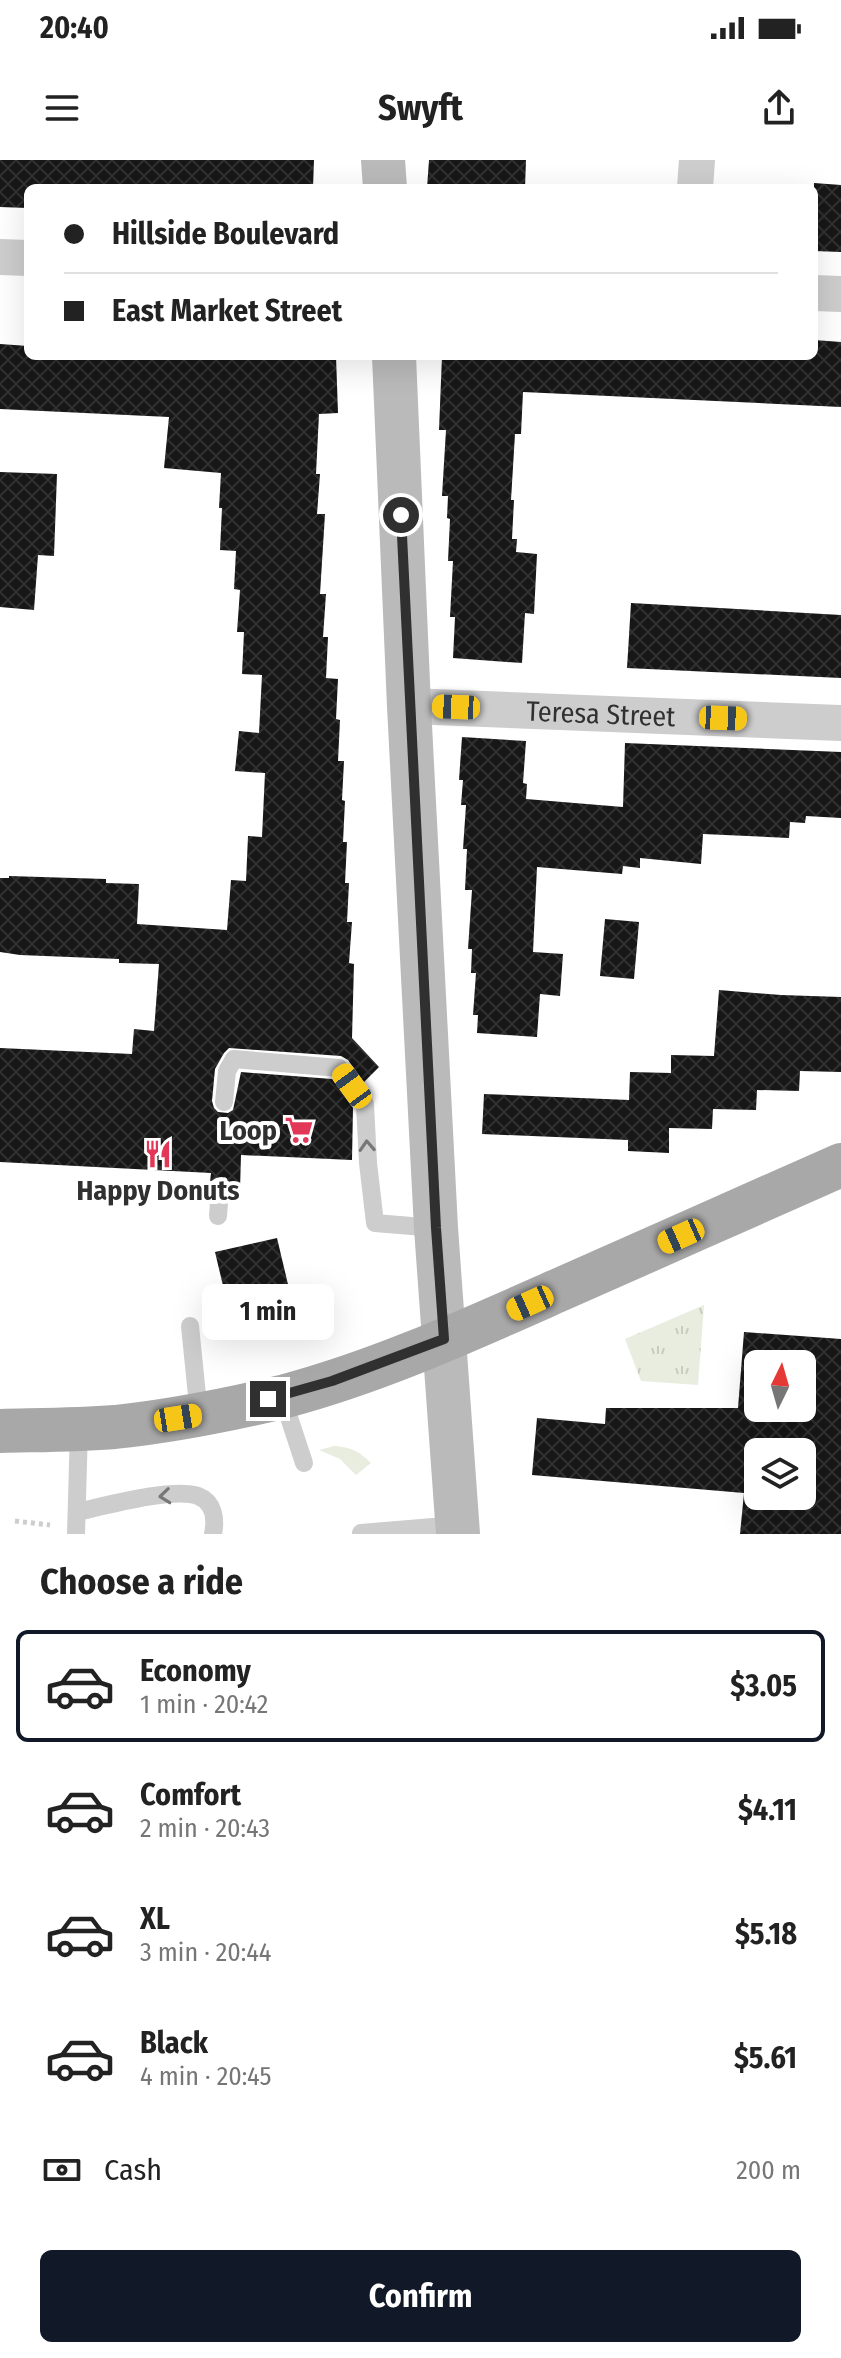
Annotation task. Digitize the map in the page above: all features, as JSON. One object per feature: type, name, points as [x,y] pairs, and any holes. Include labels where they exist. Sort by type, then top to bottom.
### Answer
[{"type":"main road","points":[[383,160],[385,184]]},
{"type":"main road","points":[[394,360],[436,1228],[457,1530]]},
{"type":"main road","points":[[0,1431],[115,1427],[199,1415],[332,1381],[444,1339],[841,1165]]},
{"type":"street","points":[[695,184],[697,160]]},
{"type":"street","points":[[0,257],[24,258]]},
{"type":"street","points":[[818,293],[841,294]]},
{"type":"street","name":"Teresa Street","points":[[409,706],[841,723]]},
{"type":"lane","points":[[224,1102],[227,1071],[234,1059],[339,1068],[365,1104],[375,1223],[436,1228]]},
{"type":"lane","points":[[218,1216],[220,1189]]},
{"type":"lane","points":[[190,1326],[199,1415]]},
{"type":"lane","points":[[282,1396],[304,1463]]},
{"type":"lane","points":[[76,1534],[79,1429]]},
{"type":"lane","points":[[77,1512],[146,1498],[187,1494],[198,1496],[211,1508],[215,1516],[213,1534]]},
{"type":"lane","points":[[361,1533],[457,1530]]},
{"type":"green space","points":[[704,1305],[698,1385],[641,1381],[625,1339]]},
{"type":"green space","points":[[334,1446],[354,1450],[371,1463],[356,1475],[340,1459],[319,1450]]},
{"type":"building","points":[[0,160],[314,160],[313,184],[24,184],[24,208],[0,207]]},
{"type":"building","points":[[429,160],[526,160],[525,184],[427,184]]},
{"type":"building","points":[[814,183],[841,185],[841,252],[818,251],[818,184]]},
{"type":"building","points":[[818,340],[841,342],[841,407],[523,392],[521,434],[515,434],[512,539],[517,539],[516,552],[537,554],[534,614],[525,613],[522,663],[453,658],[455,617],[450,617],[453,561],[448,561],[448,496],[442,496],[446,430],[439,430],[442,360],[818,360]]},
{"type":"building","points":[[0,344],[24,346],[24,360],[336,360],[338,413],[319,414],[317,514],[325,514],[320,594],[326,594],[323,637],[328,637],[326,678],[338,679],[338,761],[344,761],[345,883],[349,883],[347,922],[352,922],[349,963],[354,964],[352,1038],[379,1067],[364,1082],[348,1060],[341,1056],[229,1048],[215,1069],[212,1101],[218,1112],[233,1110],[241,1072],[332,1079],[353,1108],[352,1160],[241,1155],[240,1190],[232,1190],[230,1183],[222,1177],[210,1182],[211,1173],[0,1162],[0,1048],[132,1054],[134,1029],[154,1031],[159,964],[0,952],[0,878],[106,879],[106,883],[139,884],[137,924],[227,930],[231,880],[246,881],[248,836],[262,837],[265,773],[235,771],[239,731],[259,733],[262,675],[242,674],[244,632],[237,632],[240,590],[234,589],[236,551],[220,550],[221,473],[164,468],[169,417],[0,409]]},
{"type":"building","points":[[0,472],[57,474],[54,556],[38,555],[34,610],[0,607]]},
{"type":"building","points":[[631,603],[841,615],[841,678],[627,668]]},
{"type":"building","points":[[462,737],[526,741],[523,783],[527,784],[526,799],[623,807],[625,743],[841,752],[841,818],[806,816],[805,823],[790,822],[789,838],[703,834],[701,864],[640,858],[640,868],[623,866],[622,874],[537,867],[533,952],[563,954],[560,996],[540,994],[537,1037],[477,1033],[478,1015],[473,1015],[476,973],[471,973],[472,949],[468,949],[472,890],[465,890],[467,849],[463,849],[466,805],[461,805],[463,780],[459,780]]},
{"type":"building","points":[[605,919],[639,922],[634,979],[600,976]]},
{"type":"building","points":[[719,990],[841,997],[841,1072],[800,1071],[799,1091],[757,1090],[756,1110],[713,1109],[712,1129],[669,1128],[669,1153],[628,1151],[628,1140],[482,1134],[484,1094],[629,1100],[630,1072],[671,1073],[671,1055],[714,1056]]},
{"type":"building","points":[[277,1238],[296,1318],[234,1332],[215,1252]]},
{"type":"building","points":[[744,1332],[841,1339],[841,1534],[740,1534],[744,1493],[532,1475],[537,1418],[605,1424],[606,1408],[738,1408]]},
{"type":"place","name":"Loop","points":[[299,1130]]},
{"type":"place","name":"Happy Donuts","points":[[158,1154]]},
{"type":"route","points":[[268,1399],[332,1381],[444,1339],[401,515]]}]
